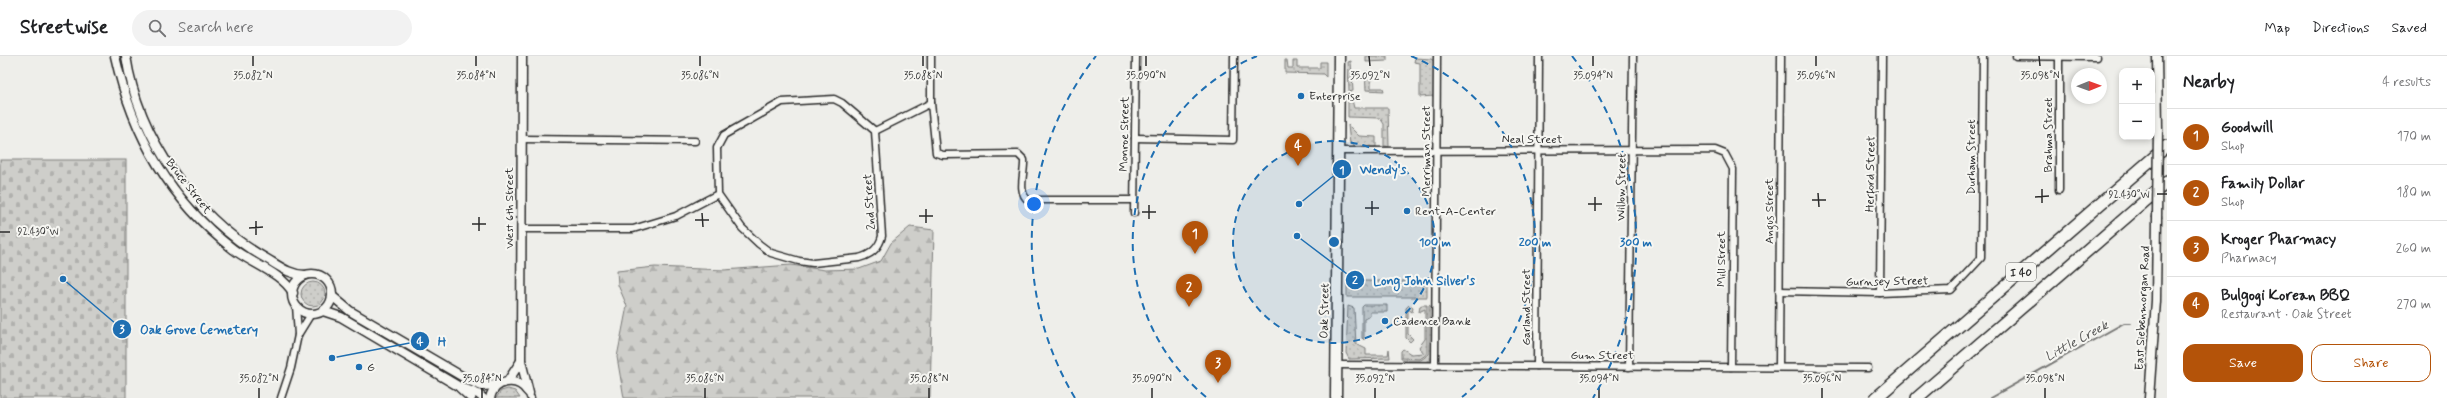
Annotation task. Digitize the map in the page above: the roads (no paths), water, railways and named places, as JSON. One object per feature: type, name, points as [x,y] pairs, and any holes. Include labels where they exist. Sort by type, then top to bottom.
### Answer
[{"type":"highway","name":"Oak Street","points":[[1336,398],[1339,56]]},
{"type":"highway","name":"I 40","points":[[1876,398],[2167,146]]},
{"type":"highway","name":"I 40","points":[[1917,398],[2167,182]]},
{"type":"street","name":"Bruce Street","points":[[115,56],[138,130],[167,181],[205,225],[242,256],[285,282],[293,293]]},
{"type":"street","name":"Bruce Street","points":[[126,56],[132,86],[141,111],[163,154],[190,193],[236,238],[284,270],[305,276]]},
{"type":"street","name":"West 6th Street","points":[[522,56],[521,361],[530,397]]},
{"type":"street","points":[[931,56],[931,104],[936,153],[943,155],[1018,154],[1024,160],[1022,189],[1024,196],[1028,200],[1134,200]]},
{"type":"street","name":"Monroe Street","points":[[1134,212],[1136,56]]},
{"type":"street","points":[[1135,138],[1233,140],[1234,56]]},
{"type":"street","name":"Merriman Street","points":[[1435,366],[1438,56]]},
{"type":"street","name":"Garland Street","points":[[1537,366],[1539,56]]},
{"type":"street","name":"Willow Street","points":[[1629,366],[1633,150],[1633,56]]},
{"type":"street","name":"Angus Street","points":[[1778,367],[1781,56]]},
{"type":"street","name":"Herford Street","points":[[1880,293],[1882,56]]},
{"type":"street","name":"Durham Street","points":[[1982,258],[1983,56]]},
{"type":"street","points":[[2016,56],[2097,57]]},
{"type":"street","name":"Brahma Street","points":[[2059,56],[2059,190]]},
{"type":"street","name":"East Siebenmorgan Road","points":[[2149,398],[2156,301],[2158,129],[2157,56]]},
{"type":"street","points":[[132,86],[140,119],[138,130],[146,132],[158,154],[163,154]]},
{"type":"street","points":[[521,229],[633,228],[676,216],[718,194],[717,148],[719,141],[724,135],[782,102],[834,99],[842,103],[875,130],[931,104]]},
{"type":"street","name":"2nd Street","points":[[718,194],[742,228],[771,253],[813,263],[866,256],[880,244],[882,236],[875,130]]},
{"type":"street","points":[[522,139],[695,141]]},
{"type":"street","name":"Neal Street","points":[[1338,150],[1715,150],[1725,154]]},
{"type":"street","name":"Mill Street","points":[[1725,154],[1733,169],[1731,367]]},
{"type":"street","name":"Gurnsey Street","points":[[1779,291],[1880,293],[1951,290],[1982,258]]},
{"type":"street","points":[[280,398],[291,368],[298,335],[296,305],[293,293],[298,281],[305,276],[319,275],[326,280],[331,287],[332,296],[329,305],[323,311],[311,314],[303,311],[296,305]]},
{"type":"street","points":[[332,296],[350,311],[470,381],[482,386],[498,385],[508,381],[521,361]]},
{"type":"street","points":[[323,311],[341,317],[458,386],[471,398]]},
{"type":"street","points":[[298,335],[304,330],[311,314]]},
{"type":"street","name":"Gum Street","points":[[1336,365],[1868,368]]},
{"type":"street","points":[[508,381],[520,384],[530,397]]},
{"type":"street","points":[[490,398],[498,385]]},
{"type":"street","points":[[458,386],[474,391],[483,398]]},
{"type":"waterway","name":"Little Creek","points":[[1990,398],[2124,323],[2131,323]]},
{"type":"place","name":"Enterprise","points":[[1301,96]]},
{"type":"place","name":"Bulgogi Korean BBQ","points":[[1298,166]]},
{"type":"place","name":"Wendy's","points":[[1299,204]]},
{"type":"place","name":"Rent-A-Center","points":[[1407,211]]},
{"type":"place","name":"Long John Silver's","points":[[1297,236]]},
{"type":"place","name":"Goodwill","points":[[1195,254]]},
{"type":"place","name":"Oak Grove Cemetery","points":[[63,279]]},
{"type":"place","name":"Family Dollar","points":[[1189,307]]},
{"type":"place","name":"Cadence Bank","points":[[1385,321]]},
{"type":"place","name":"H","points":[[332,358]]},
{"type":"place","name":"G","points":[[359,367]]},
{"type":"place","name":"Kroger Pharmacy","points":[[1218,383]]}]
